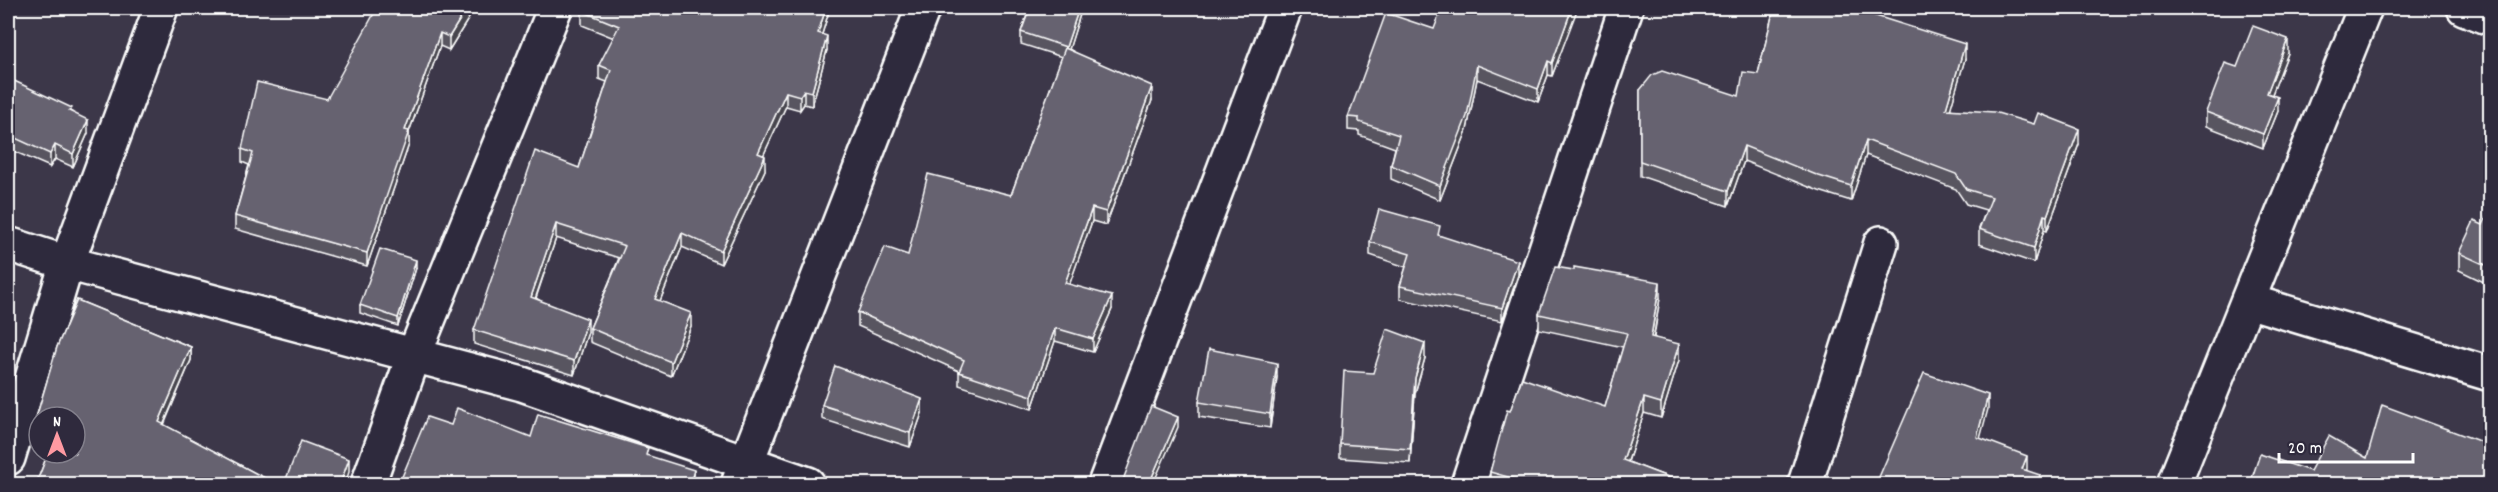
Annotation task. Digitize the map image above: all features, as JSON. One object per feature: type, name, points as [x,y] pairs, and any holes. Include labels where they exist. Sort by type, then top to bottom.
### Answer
[{"type":"street","points":[[8,458],[67,263],[161,8]]},
{"type":"street","points":[[368,484],[414,355],[555,8]]},
{"type":"street","points":[[742,474],[923,8]]},
{"type":"street","points":[[1106,484],[1286,8]]},
{"type":"street","points":[[1468,484],[1626,8]]},
{"type":"street","points":[[2174,484],[2365,8]]},
{"type":"street","points":[[2464,8],[2490,18]]},
{"type":"street","points":[[1805,484],[1881,243]]},
{"type":"street","points":[[8,244],[67,263],[522,384],[742,474],[808,484]]},
{"type":"street","points":[[2248,301],[2490,374]]},
{"type":"building","points":[[377,8],[467,8],[449,37],[440,33],[405,130],[409,131],[367,253],[235,216],[253,153],[242,149],[257,82],[327,99]]},
{"type":"building","points":[[583,8],[826,8],[818,33],[827,36],[812,92],[804,90],[800,96],[786,92],[758,153],[765,156],[721,251],[682,233],[655,299],[691,313],[671,362],[590,328],[625,246],[556,224],[531,297],[588,319],[574,361],[474,330],[535,151],[579,168],[611,70],[599,65],[619,26],[582,11]]},
{"type":"building","points":[[1030,8],[1079,8],[1066,47],[1021,32]]},
{"type":"building","points":[[1442,8],[1572,8],[1552,63],[1548,61],[1538,89],[1477,65],[1467,116],[1440,186],[1391,165],[1399,135],[1359,122],[1359,118],[1348,117],[1386,13],[1434,29]]},
{"type":"building","points":[[1774,8],[1858,8],[1857,10],[1965,44],[1946,109],[1994,112],[2034,124],[2038,113],[2079,129],[2047,216],[2044,215],[2034,248],[1979,229],[1992,197],[1966,189],[1956,174],[1866,140],[1851,186],[1819,176],[1744,146],[1728,191],[1640,161],[1640,90],[1652,75],[1662,71],[1739,96],[1743,72],[1758,74]]},
{"type":"building","points":[[2253,26],[2288,39],[2267,93],[2278,97],[2263,134],[2206,112],[2225,63],[2237,67]]},
{"type":"building","points":[[1065,48],[1152,86],[1106,212],[1092,208],[1065,283],[1112,296],[1093,339],[1055,328],[1032,396],[959,372],[964,360],[858,312],[885,247],[908,255],[928,174],[1011,195]]},
{"type":"building","points":[[8,78],[72,108],[69,111],[88,120],[73,154],[55,145],[50,154],[11,136],[8,144]]},
{"type":"building","points":[[1379,209],[1440,226],[1438,235],[1518,261],[1502,308],[1400,286],[1410,254],[1370,242]]},
{"type":"building","points":[[2490,209],[2490,267],[2459,253],[2474,221],[2483,225]]},
{"type":"building","points":[[380,249],[416,260],[398,318],[360,305]]},
{"type":"building","points":[[1555,267],[1574,270],[1574,267],[1660,282],[1651,337],[1679,344],[1661,403],[1644,398],[1623,460],[1686,484],[1514,484],[1515,479],[1490,472],[1507,410],[1510,411],[1522,378],[1605,407],[1627,333],[1539,314]]},
{"type":"building","points":[[77,300],[191,347],[159,422],[276,484],[36,484],[43,465],[87,465],[87,405],[40,405],[57,347]]},
{"type":"building","points":[[1387,329],[1425,343],[1415,378],[1410,449],[1340,444],[1344,371],[1373,373]]},
{"type":"building","points":[[1209,349],[1277,363],[1270,414],[1199,402]]},
{"type":"building","points":[[835,366],[922,399],[910,433],[822,405]]},
{"type":"building","points":[[1924,373],[1988,395],[1977,437],[2027,456],[2022,469],[2040,475],[2037,484],[1876,484]]},
{"type":"building","points":[[2382,405],[2490,445],[2490,484],[2250,484],[2260,454],[2310,471],[2329,436],[2367,458]]},
{"type":"building","points":[[1151,406],[1178,417],[1149,484],[1120,484],[1123,480]]},
{"type":"building","points":[[457,408],[531,437],[538,414],[648,448],[646,455],[694,470],[690,484],[399,484],[427,417],[451,425]]},
{"type":"building","points":[[301,441],[349,459],[340,484],[284,484]]}]
